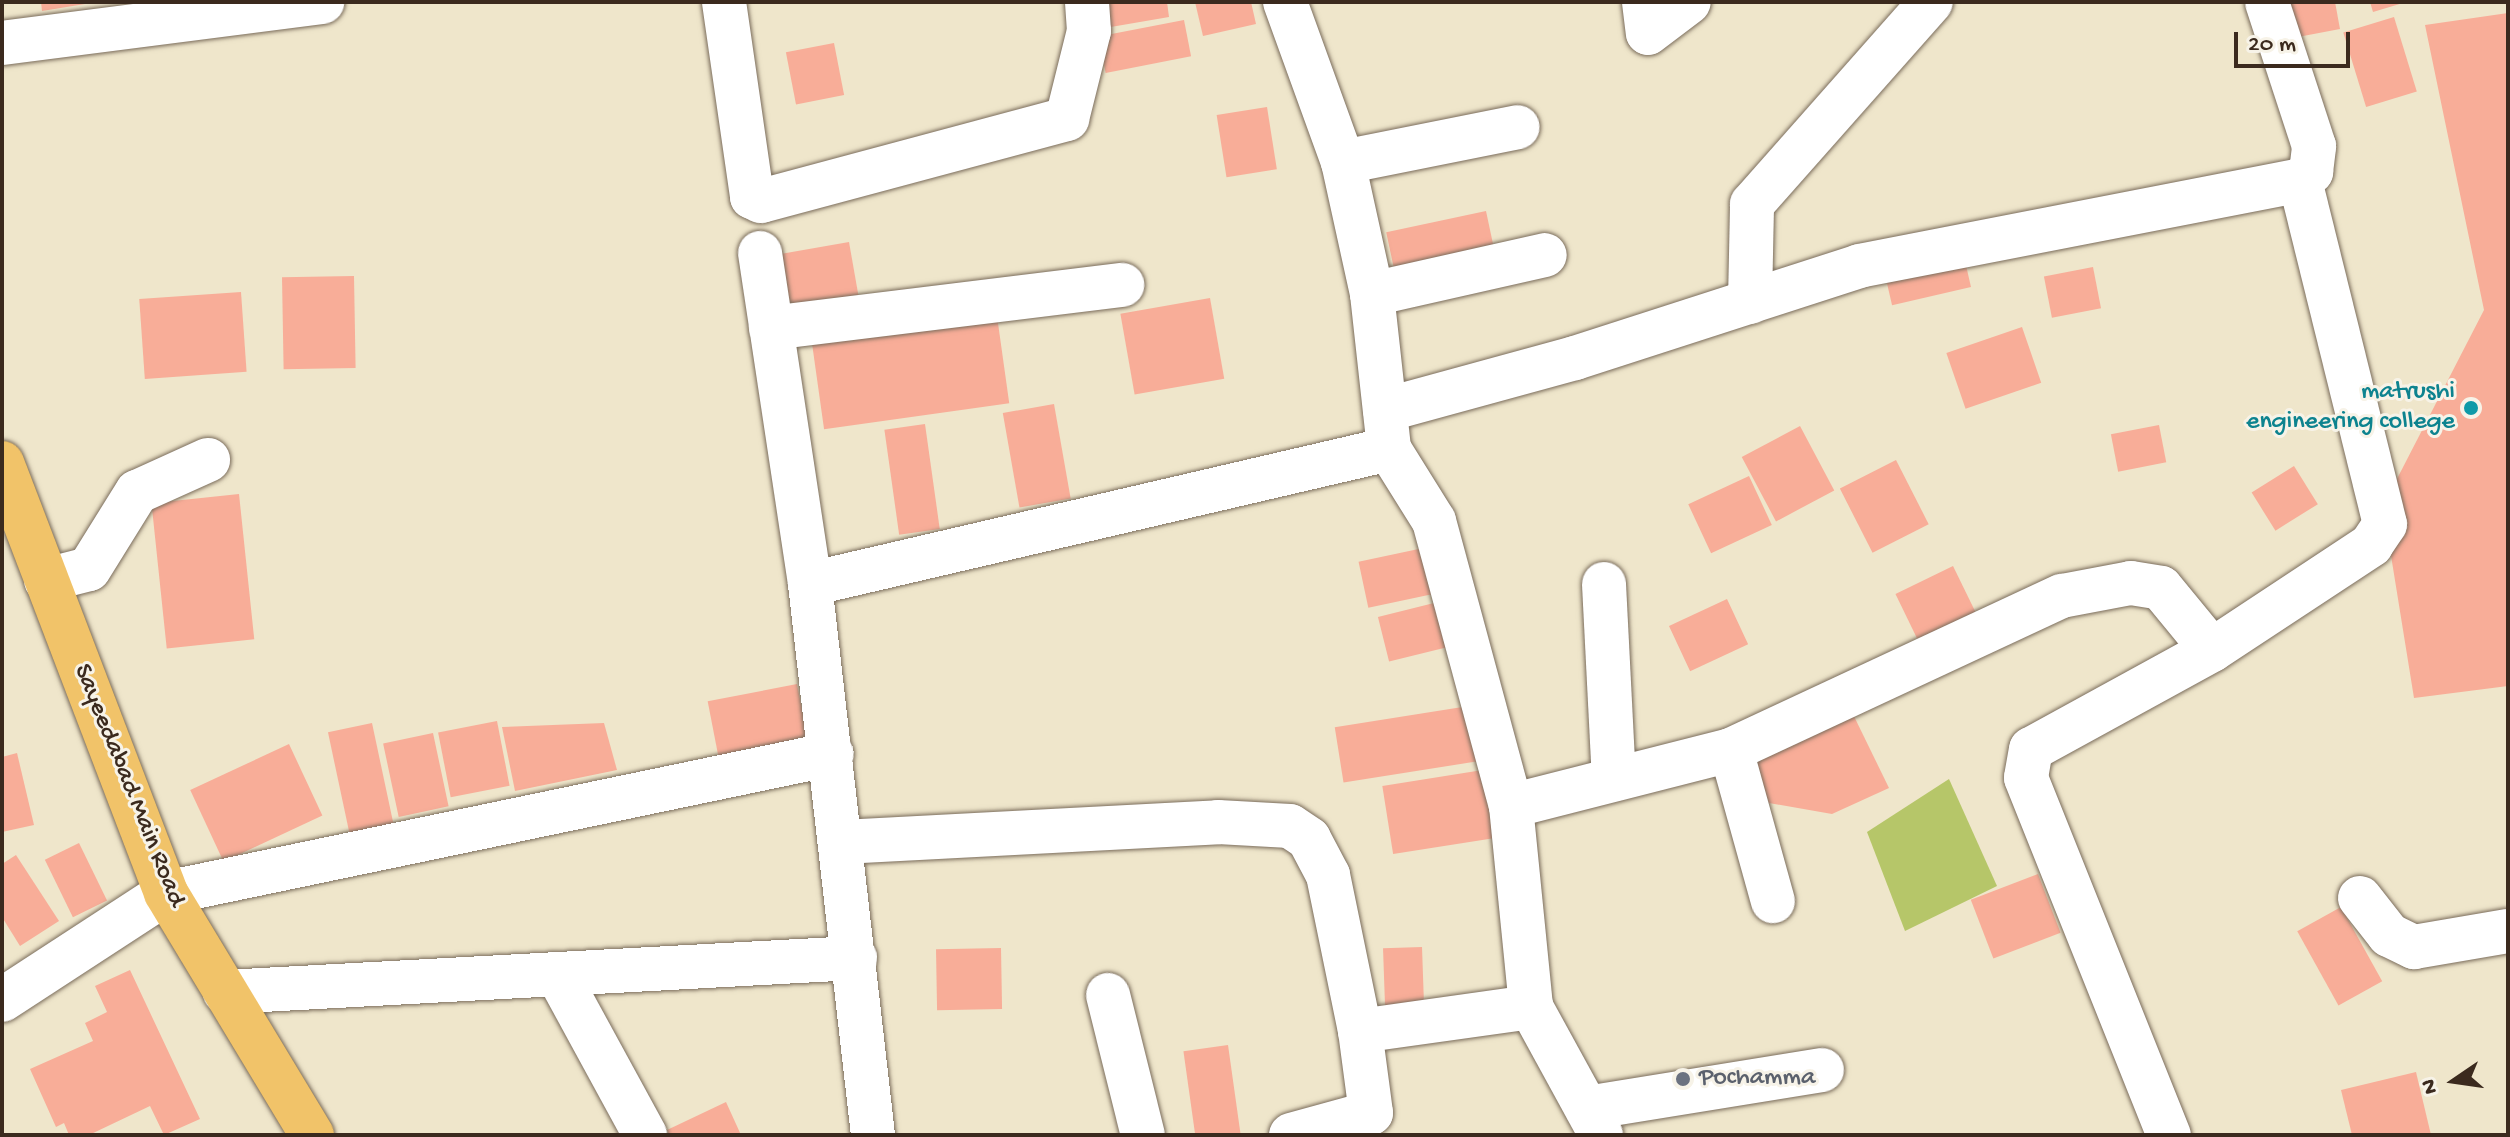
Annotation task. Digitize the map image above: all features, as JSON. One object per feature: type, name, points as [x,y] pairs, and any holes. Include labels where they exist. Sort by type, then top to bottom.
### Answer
[{"type":"main road","name":"Sayeedabad Main Road","points":[[4,477],[166,893],[312,1135]]},
{"type":"street","points":[[2,43],[191,9],[322,2]]},
{"type":"street","points":[[724,2],[752,197],[761,201],[1067,119],[1089,31],[1087,2]]},
{"type":"street","points":[[1285,2],[1343,162],[1372,294],[1387,429],[1434,521],[1511,806],[1531,1007],[1594,1122],[1822,1070]]},
{"type":"street","points":[[1644,2],[1648,33],[1689,2]]},
{"type":"street","points":[[1750,302],[1752,204],[1931,2]]},
{"type":"street","points":[[810,584],[1387,429],[1750,302],[1886,260],[2300,180],[2311,172],[2314,146],[2267,2]]},
{"type":"street","points":[[1343,162],[1518,127]]},
{"type":"street","points":[[2169,1135],[2026,778],[2031,749],[2212,650],[2371,545],[2385,524],[2300,180]]},
{"type":"street","points":[[760,253],[810,584],[832,754],[873,1135]]},
{"type":"street","points":[[1372,294],[1545,255]]},
{"type":"street","points":[[771,328],[1122,285]]},
{"type":"street","points":[[46,580],[89,569],[137,492],[208,460]]},
{"type":"street","points":[[1511,806],[1731,750],[2062,596],[2149,582],[2177,603],[2212,650]]},
{"type":"street","points":[[1604,584],[1614,779]]},
{"type":"street","points":[[1731,750],[1773,901]]},
{"type":"street","points":[[2,1000],[166,893],[832,754]]},
{"type":"street","points":[[842,842],[1218,822],[1290,826],[1309,839],[1328,875],[1360,1031],[1371,1113],[1291,1135]]},
{"type":"street","points":[[2360,898],[2389,935],[2414,947],[2508,931]]},
{"type":"street","points":[[225,992],[559,977],[855,958]]},
{"type":"street","points":[[559,977],[645,1135]]},
{"type":"street","points":[[1108,995],[1143,1135]]},
{"type":"street","points":[[1360,1031],[1531,1007]]},
{"type":"green space","points":[[1949,779],[1997,886],[1905,931],[1867,832]]},
{"type":"building","points":[[41,2],[85,2],[85,4],[42,11]]},
{"type":"building","points":[[1100,2],[1167,2],[1169,17],[1105,28]]},
{"type":"building","points":[[1195,2],[1251,2],[1256,24],[1203,36]]},
{"type":"building","points":[[2277,2],[2335,2],[2340,29],[2282,40]]},
{"type":"building","points":[[2370,2],[2403,2],[2403,3],[2373,12]]},
{"type":"building","name":"matrushi engineering college","points":[[2508,13],[2508,686],[2414,698],[2383,506],[2484,310],[2425,25]]},
{"type":"building","points":[[2394,17],[2417,92],[2366,107],[2343,32]]},
{"type":"building","points":[[1184,20],[1191,56],[1106,73],[1099,37]]},
{"type":"building","points":[[834,43],[844,95],[796,104],[786,52]]},
{"type":"building","points":[[1267,107],[1277,169],[1226,177],[1217,115]]},
{"type":"building","points":[[1486,211],[1496,259],[1396,280],[1386,232]]},
{"type":"building","points":[[849,242],[859,297],[789,309],[779,254]]},
{"type":"building","points":[[1962,248],[1971,287],[1892,305],[1883,266]]},
{"type":"building","points":[[2093,267],[2101,308],[2052,318],[2044,277]]},
{"type":"building","points":[[354,276],[356,368],[284,369],[282,277]]},
{"type":"building","points":[[241,292],[247,372],[145,379],[139,299]]},
{"type":"building","points":[[1210,298],[1224,379],[1135,395],[1120,314]]},
{"type":"building","points":[[997,316],[1009,403],[824,429],[812,342]]},
{"type":"building","points":[[2022,327],[2041,383],[1966,409],[1946,353]]},
{"type":"building","points":[[1054,404],[1071,499],[1019,508],[1003,413]]},
{"type":"building","points":[[925,424],[940,529],[899,535],[884,430]]},
{"type":"building","points":[[2159,425],[2166,462],[2118,472],[2111,434]]},
{"type":"building","points":[[1800,426],[1834,490],[1776,521],[1742,457]]},
{"type":"building","points":[[1896,460],[1929,524],[1873,553],[1840,489]]},
{"type":"building","points":[[2294,466],[2318,504],[2275,531],[2252,492]]},
{"type":"building","points":[[1749,476],[1772,525],[1711,553],[1688,504]]},
{"type":"building","points":[[239,494],[254,639],[167,648],[151,503]]},
{"type":"building","points":[[1428,547],[1438,593],[1368,608],[1359,562]]},
{"type":"building","points":[[1953,566],[1980,621],[1922,649],[1895,594]]},
{"type":"building","points":[[1727,599],[1748,644],[1690,671],[1669,626]]},
{"type":"building","points":[[1442,601],[1453,646],[1389,662],[1378,617]]},
{"type":"building","points":[[797,684],[809,748],[720,765],[708,701]]},
{"type":"building","points":[[1475,705],[1484,760],[1344,783],[1335,727]]},
{"type":"building","points":[[1849,706],[1889,788],[1832,814],[1769,803],[1748,756]]},
{"type":"building","points":[[497,721],[510,786],[451,797],[438,732]]},
{"type":"building","points":[[372,723],[393,824],[349,833],[328,732]]},
{"type":"building","points":[[604,723],[617,770],[515,791],[502,727]]},
{"type":"building","points":[[433,733],[449,806],[399,817],[383,744]]},
{"type":"building","points":[[289,744],[322,816],[224,862],[190,790]]},
{"type":"building","points":[[17,753],[34,825],[2,832],[2,757]]},
{"type":"building","points":[[1489,769],[1500,837],[1393,854],[1382,786]]},
{"type":"building","points":[[79,843],[107,901],[73,917],[45,860]]},
{"type":"building","points":[[16,855],[59,921],[20,946],[2,917],[2,864]]},
{"type":"building","points":[[2038,874],[2061,933],[1993,959],[1971,900]]},
{"type":"building","points":[[2341,907],[2382,981],[2338,1006],[2297,931]]},
{"type":"building","points":[[1422,947],[1424,1013],[1385,1014],[1383,948]]},
{"type":"building","points":[[1001,948],[1002,1009],[937,1010],[936,949]]},
{"type":"building","points":[[130,970],[200,1119],[164,1135],[150,1106],[89,1135],[69,1135],[64,1123],[56,1127],[30,1069],[93,1041],[85,1023],[107,1012],[95,986]]},
{"type":"building","points":[[1228,1045],[1241,1135],[1195,1135],[1183,1051]]},
{"type":"building","points":[[2416,1072],[2431,1135],[2352,1135],[2341,1090]]},
{"type":"building","points":[[726,1102],[741,1135],[669,1135],[667,1130]]},
{"type":"place","name":"matrushi engineering college","points":[[2471,408]]},
{"type":"place","name":"Pochamma","points":[[1683,1079]]}]
